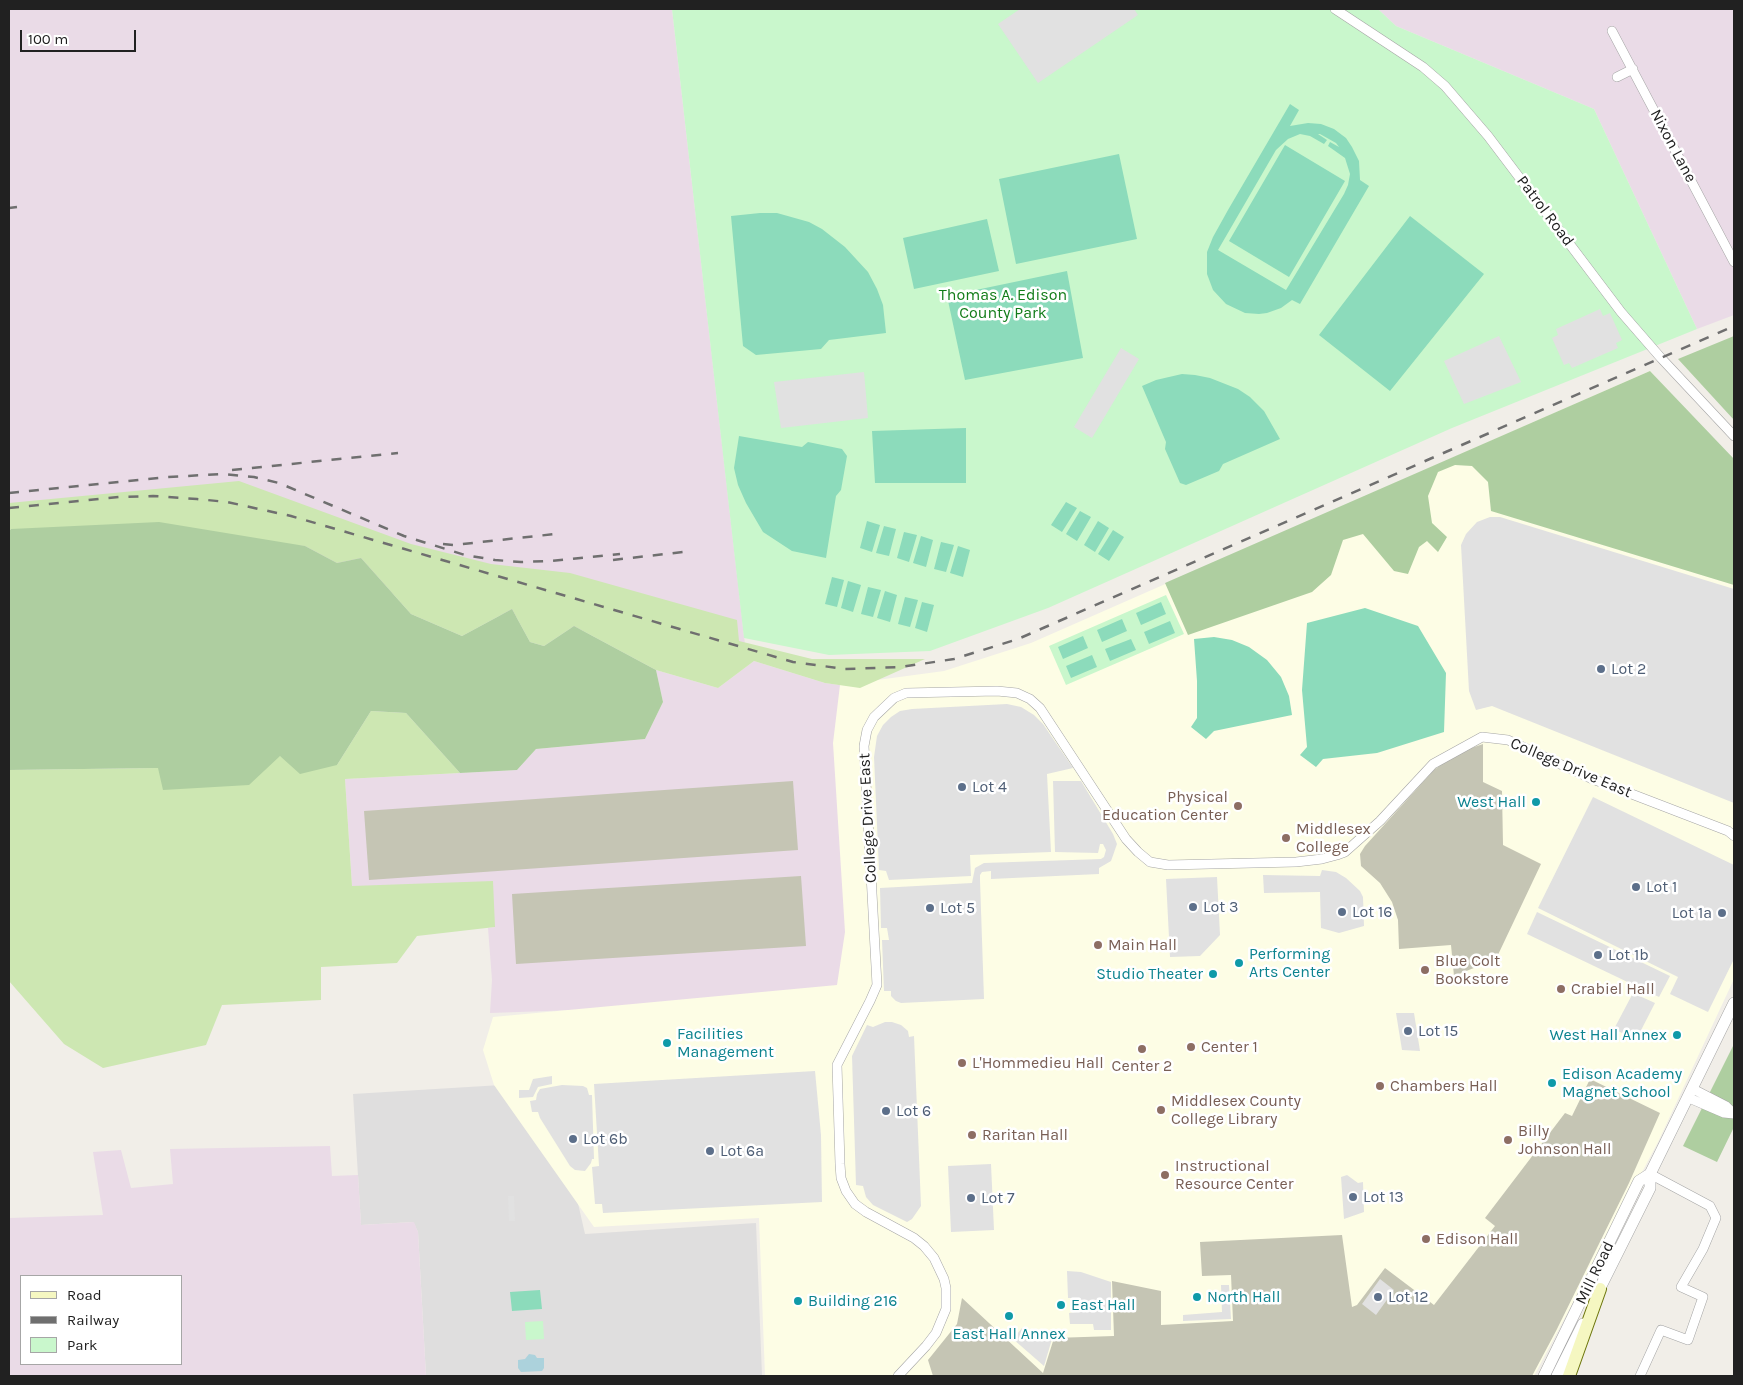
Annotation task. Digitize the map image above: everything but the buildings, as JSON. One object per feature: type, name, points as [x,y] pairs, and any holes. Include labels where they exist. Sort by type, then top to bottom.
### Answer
[{"type":"main road","points":[[1569,1376],[1600,1289]]},
{"type":"street","name":"Patrol Road","points":[[1335,9],[1423,67],[1450,92],[1488,136],[1621,312],[1734,436]]},
{"type":"street","name":"Nixon Lane","points":[[1612,30],[1734,262]]},
{"type":"street","points":[[1618,77],[1633,69]]},
{"type":"street","name":"College Drive East","points":[[898,1376],[936,1333],[946,1309],[946,1288],[934,1258],[924,1246],[914,1238],[866,1212],[855,1204],[846,1191],[841,1178],[840,1164],[837,1065],[877,985],[864,746],[867,730],[874,717],[894,698],[906,693],[997,691],[1017,693],[1030,699],[1040,708],[1126,839],[1150,862],[1168,865],[1296,862],[1322,859],[1345,852],[1380,821],[1433,764],[1482,738],[1508,740],[1590,778],[1732,832]]},
{"type":"street","name":"Mill Road","points":[[1557,1376],[1650,1188],[1650,1174],[1734,1003]]},
{"type":"street","points":[[1691,1093],[1724,1113],[1734,1114]]},
{"type":"street","points":[[1640,1376],[1661,1330],[1688,1340],[1703,1297],[1682,1287],[1703,1250],[1716,1218],[1710,1206],[1650,1174]]},
{"type":"street","name":"Mill Road","points":[[1544,1376],[1638,1181],[1650,1174]]},
{"type":"shaded area","points":[[9,9],[672,9],[747,662],[9,519]]},
{"type":"shaded area","points":[[1020,9],[1134,9],[1138,15],[1038,83],[998,24]]},
{"type":"shaded area","points":[[1378,9],[1734,9],[1734,315],[1697,329],[1594,109],[1396,26]]},
{"type":"shaded area","points":[[1600,309],[1603,316],[1610,313],[1622,340],[1616,343],[1618,348],[1572,368],[1569,363],[1564,365],[1552,338],[1558,335],[1556,329]]},
{"type":"shaded area","points":[[1499,336],[1521,382],[1464,404],[1444,361]]},
{"type":"shaded area","points":[[1121,348],[1139,359],[1092,438],[1074,427]]},
{"type":"shaded area","name":"Middlesex College","points":[[1650,371],[1734,462],[1734,979],[1658,1142],[1534,1376],[765,1376],[759,1218],[594,1227],[494,1085],[483,1050],[493,1017],[837,985],[845,932],[833,743],[840,685],[944,671],[1031,643]]},
{"type":"shaded area","points":[[864,372],[868,418],[781,428],[774,382]]},
{"type":"shaded area","name":"Lot 2","points":[[1490,517],[1500,517],[1734,589],[1734,803],[1492,706],[1476,710],[1469,691],[1461,545],[1466,534],[1477,522]]},
{"type":"shaded area","points":[[754,661],[825,683],[860,688],[860,1000],[490,1013],[492,980],[488,928],[495,927],[352,886],[345,779],[517,770],[536,749],[645,739],[663,702],[656,670],[718,688]]},
{"type":"shaded area","name":"Lot 4","points":[[1007,704],[1021,707],[1034,715],[1043,724],[1073,768],[1047,774],[1051,852],[970,855],[971,876],[889,880],[886,871],[879,870],[874,757],[877,736],[883,725],[900,711]]},
{"type":"shaded area","points":[[1483,744],[1483,782],[1502,791],[1503,845],[1541,864],[1496,959],[1454,976],[1451,945],[1399,949],[1398,920],[1392,902],[1380,883],[1361,866],[1360,854],[1365,846],[1434,770],[1457,753]]},
{"type":"shaded area","points":[[793,781],[798,850],[369,880],[364,811]]},
{"type":"shaded area","name":"Lot 5","points":[[1053,781],[1081,781],[1117,844],[1111,861],[1099,868],[1099,874],[991,879],[991,871],[982,872],[980,880],[984,999],[901,1003],[896,1001],[891,996],[891,991],[884,991],[882,940],[889,940],[887,928],[881,928],[880,888],[972,883],[975,868],[984,863],[1101,859],[1104,857],[1106,850],[1103,844],[1100,844],[1098,853],[1055,852]]},
{"type":"shaded area","name":"Lot 1","points":[[1593,797],[1734,865],[1734,959],[1708,1012],[1670,994],[1678,977],[1538,908]]},
{"type":"shaded area","name":"Lot 16","points":[[1322,870],[1336,872],[1346,878],[1360,891],[1363,897],[1364,926],[1339,933],[1321,928],[1320,892],[1264,893],[1263,875],[1320,876]]},
{"type":"shaded area","points":[[801,876],[806,946],[516,964],[512,894]]},
{"type":"shaded area","name":"Lot 3","points":[[1217,877],[1220,935],[1200,956],[1170,957],[1166,879]]},
{"type":"shaded area","name":"Lot 1b","points":[[1537,912],[1670,976],[1659,997],[1527,934]]},
{"type":"shaded area","points":[[1633,993],[1655,1003],[1636,1040],[1614,1029]]},
{"type":"shaded area","name":"Lot 15","points":[[1396,1013],[1414,1013],[1420,1051],[1402,1050]]},
{"type":"shaded area","name":"Lot 6","points":[[885,1022],[901,1025],[908,1031],[909,1037],[914,1036],[921,1206],[912,1219],[907,1222],[873,1205],[866,1197],[863,1186],[856,1185],[852,1056],[867,1025],[873,1027]]},
{"type":"shaded area","name":"Lot 6a","points":[[815,1071],[821,1135],[822,1202],[603,1213],[602,1204],[595,1204],[592,1167],[599,1166],[594,1084]]},
{"type":"shaded area","points":[[552,1076],[552,1084],[538,1087],[533,1097],[519,1098],[519,1090],[529,1090],[533,1079]]},
{"type":"shaded area","points":[[1590,1079],[1660,1113],[1629,1183],[1532,1376],[933,1376],[928,1360],[957,1324],[962,1298],[1043,1373],[1054,1338],[1114,1336],[1112,1281],[1161,1291],[1161,1325],[1233,1321],[1231,1275],[1202,1276],[1200,1242],[1342,1235],[1352,1307],[1357,1305],[1385,1268],[1434,1305],[1495,1226],[1485,1218],[1565,1113],[1572,1116]]},
{"type":"shaded area","points":[[501,1085],[572,1177],[585,1234],[756,1223],[762,1376],[426,1376],[418,1232],[413,1222],[361,1225],[353,1094]]},
{"type":"shaded area","name":"Lot 6b","points":[[562,1085],[583,1086],[587,1088],[589,1095],[592,1095],[594,1159],[592,1159],[585,1171],[575,1170],[570,1166],[538,1112],[532,1112],[530,1101],[536,1100],[540,1089]]},
{"type":"shaded area","points":[[330,1146],[332,1176],[358,1175],[361,1225],[414,1222],[418,1232],[426,1376],[9,1376],[9,1218],[103,1215],[93,1152],[121,1150],[131,1188],[173,1184],[170,1149]]},
{"type":"shaded area","name":"Lot 7","points":[[991,1164],[994,1230],[951,1232],[948,1166]]},
{"type":"shaded area","name":"Lot 13","points":[[1347,1175],[1358,1183],[1363,1182],[1364,1212],[1344,1219],[1341,1177]]},
{"type":"shaded area","points":[[508,1196],[514,1196],[515,1221],[509,1221]]},
{"type":"shaded area","points":[[1067,1271],[1081,1272],[1111,1282],[1111,1330],[1094,1330],[1093,1324],[1070,1324],[1069,1313],[1076,1312],[1075,1298],[1068,1298]]},
{"type":"shaded area","name":"Lot 12","points":[[1380,1279],[1394,1290],[1376,1315],[1362,1304]]},
{"type":"shaded area","points":[[1221,1285],[1229,1285],[1231,1319],[1183,1321],[1183,1315],[1222,1312]]},
{"type":"shaded area","points":[[1022,1328],[1052,1339],[1044,1366],[1013,1339]]},
{"type":"green space","name":"Thomas A. Edison County Park","points":[[672,9],[1378,9],[1396,26],[1594,109],[1697,329],[1452,428],[1048,608],[930,651],[829,655],[744,638]]},
{"type":"green space","points":[[1290,104],[1299,110],[1290,126],[1308,123],[1321,124],[1334,129],[1346,138],[1359,161],[1360,180],[1369,186],[1300,304],[1292,300],[1281,308],[1267,313],[1245,313],[1226,304],[1213,290],[1207,274],[1207,252],[1228,210]],"holes":[[[1300,134],[1310,136],[1324,144],[1327,140],[1318,134],[1320,134],[1336,143],[1339,147],[1330,142],[1328,146],[1345,158],[1350,174],[1344,194],[1286,290],[1218,250],[1276,150],[1288,139]]]},
{"type":"green space","points":[[1285,145],[1345,181],[1289,277],[1229,241]]},
{"type":"green space","points":[[1119,154],[1137,239],[1016,264],[999,179]]},
{"type":"green space","points":[[777,213],[809,222],[822,229],[845,247],[868,272],[877,289],[883,305],[886,333],[829,340],[821,349],[756,355],[743,346],[731,216]]},
{"type":"green space","points":[[1410,216],[1484,274],[1390,391],[1319,335]]},
{"type":"green space","points":[[987,219],[999,271],[914,289],[903,238]]},
{"type":"green space","points":[[1067,271],[1083,358],[965,380],[947,296]]},
{"type":"green space","points":[[1734,336],[1734,420],[1678,359]]},
{"type":"green space","points":[[1650,371],[1734,459],[1734,585],[1491,511],[1488,482],[1472,466],[1455,465],[1438,472],[1428,496],[1432,523],[1447,537],[1438,552],[1427,541],[1419,547],[1408,574],[1394,571],[1363,534],[1343,540],[1331,575],[1312,592],[1188,635],[1165,583]]},
{"type":"green space","points":[[1182,374],[1210,378],[1238,389],[1250,397],[1264,411],[1280,439],[1223,464],[1219,471],[1186,485],[1180,483],[1165,449],[1166,442],[1142,386],[1156,380]]},
{"type":"green space","points":[[966,428],[966,483],[875,483],[872,431]]},
{"type":"green space","points":[[739,436],[802,447],[808,442],[842,449],[847,456],[841,490],[836,496],[826,558],[792,551],[763,532],[738,485],[734,468]]},
{"type":"green space","points":[[239,481],[411,544],[491,564],[570,573],[737,620],[739,641],[812,659],[925,659],[860,688],[825,683],[754,661],[718,688],[656,670],[574,626],[544,646],[530,642],[512,609],[462,636],[411,614],[361,558],[337,563],[305,546],[11,529],[9,531],[9,503]]},
{"type":"green space","points":[[1066,502],[1077,508],[1062,532],[1051,525]]},
{"type":"green space","points":[[1080,511],[1091,517],[1077,541],[1066,534]]},
{"type":"green space","points":[[867,521],[880,525],[872,552],[860,548]]},
{"type":"green space","points":[[1098,521],[1109,528],[1095,552],[1084,545]]},
{"type":"green space","points":[[159,522],[305,546],[337,563],[361,558],[411,614],[462,636],[512,609],[530,642],[544,646],[574,626],[656,670],[663,702],[645,739],[536,749],[517,770],[460,773],[406,713],[371,711],[337,765],[300,774],[280,756],[249,785],[163,790],[158,768],[9,770],[9,531],[11,529]]},
{"type":"green space","points":[[884,526],[896,529],[889,556],[876,553]]},
{"type":"green space","points":[[1113,530],[1124,537],[1109,561],[1098,554]]},
{"type":"green space","points":[[904,532],[917,535],[909,562],[897,558]]},
{"type":"green space","points":[[921,536],[933,540],[926,567],[913,563]]},
{"type":"green space","points":[[941,542],[954,545],[946,572],[934,569]]},
{"type":"green space","points":[[958,546],[970,550],[963,577],[950,573]]},
{"type":"green space","points":[[832,577],[844,580],[837,607],[825,604]]},
{"type":"green space","points":[[848,581],[861,585],[853,612],[841,608]]},
{"type":"green space","points":[[868,587],[881,590],[873,617],[861,614]]},
{"type":"green space","points":[[885,591],[897,595],[890,622],[877,618]]},
{"type":"green space","points":[[1166,595],[1184,634],[1066,685],[1049,646]]},
{"type":"green space","points":[[905,597],[918,600],[910,627],[898,624]]},
{"type":"green space","points":[[922,602],[934,605],[927,632],[915,628]]},
{"type":"green space","points":[[1161,602],[1166,614],[1141,625],[1136,613]]},
{"type":"green space","points":[[1365,608],[1418,626],[1446,673],[1444,732],[1377,753],[1323,759],[1316,767],[1300,755],[1307,747],[1302,690],[1307,623]]},
{"type":"green space","points":[[1122,619],[1127,631],[1102,642],[1097,630]]},
{"type":"green space","points":[[1170,621],[1175,633],[1149,644],[1144,632]]},
{"type":"green space","points":[[1083,636],[1088,648],[1063,659],[1058,647]]},
{"type":"green space","points":[[1214,637],[1232,640],[1249,647],[1267,660],[1281,677],[1289,696],[1292,715],[1214,731],[1206,739],[1191,727],[1197,718],[1194,639]]},
{"type":"green space","points":[[1131,639],[1136,650],[1110,661],[1105,649]]},
{"type":"green space","points":[[1092,655],[1097,667],[1071,678],[1066,666]]},
{"type":"green space","points":[[371,711],[406,713],[460,773],[345,779],[352,886],[493,881],[495,927],[417,936],[397,963],[321,967],[321,1000],[222,1005],[206,1045],[103,1068],[64,1044],[9,981],[9,770],[158,768],[280,756],[337,765]]},
{"type":"green space","points":[[1734,1044],[1734,1127],[1717,1162],[1683,1146]]},
{"type":"green space","points":[[540,1290],[542,1309],[512,1311],[510,1292]]},
{"type":"green space","points":[[543,1321],[544,1339],[526,1340],[525,1322]]},
{"type":"water","points":[[529,1354],[535,1355],[537,1358],[544,1358],[544,1368],[542,1371],[521,1372],[518,1368],[518,1360],[525,1359]]},
{"type":"railway","points":[[9,208],[17,207]]},
{"type":"railway","points":[[9,508],[119,497],[153,496],[227,502],[291,516],[793,662],[845,669],[901,667],[954,659],[1018,639],[1734,326]]},
{"type":"railway","points":[[232,470],[398,453]]},
{"type":"railway","points":[[9,493],[168,477],[222,474],[254,477],[279,483],[404,536],[465,555],[521,562],[620,554]]},
{"type":"railway","points":[[443,544],[454,545],[555,534]]},
{"type":"railway","points":[[613,560],[683,552]]},
{"type":"place","name":"Lot 2","points":[[1601,669]]},
{"type":"place","name":"Lot 4","points":[[962,787]]},
{"type":"place","name":"West Hall","points":[[1536,802]]},
{"type":"place","name":"Physical Education Center","points":[[1238,806]]},
{"type":"place","name":"Middlesex College","points":[[1286,838]]},
{"type":"place","name":"Lot 1","points":[[1636,887]]},
{"type":"place","name":"Lot 3","points":[[1193,907]]},
{"type":"place","name":"Lot 5","points":[[930,908]]},
{"type":"place","name":"Lot 16","points":[[1342,912]]},
{"type":"place","name":"Lot 1a","points":[[1722,913]]},
{"type":"place","name":"Main Hall","points":[[1098,945]]},
{"type":"place","name":"Lot 1b","points":[[1598,955]]},
{"type":"place","name":"Performing Arts Center","points":[[1239,963]]},
{"type":"place","name":"Blue Colt Bookstore","points":[[1425,970]]},
{"type":"place","name":"Studio Theater","points":[[1213,974]]},
{"type":"place","name":"Crabiel Hall","points":[[1561,989]]},
{"type":"place","name":"Lot 15","points":[[1408,1031]]},
{"type":"place","name":"West Hall Annex","points":[[1677,1035]]},
{"type":"place","name":"Facilities Management","points":[[667,1043]]},
{"type":"place","name":"Center 1","points":[[1191,1047]]},
{"type":"place","name":"Center 2","points":[[1142,1049]]},
{"type":"place","name":"L'Hommedieu Hall","points":[[962,1063]]},
{"type":"place","name":"Edison Academy Magnet School","points":[[1552,1083]]},
{"type":"place","name":"Chambers Hall","points":[[1380,1086]]},
{"type":"place","name":"Middlesex County College Library","points":[[1161,1110]]},
{"type":"place","name":"Lot 6","points":[[886,1111]]},
{"type":"place","name":"Raritan Hall","points":[[972,1135]]},
{"type":"place","name":"Lot 6b","points":[[573,1139]]},
{"type":"place","name":"Billy Johnson Hall","points":[[1508,1140]]},
{"type":"place","name":"Lot 6a","points":[[710,1151]]},
{"type":"place","name":"Instructional Resource Center","points":[[1165,1175]]},
{"type":"place","name":"Lot 13","points":[[1353,1197]]},
{"type":"place","name":"Lot 7","points":[[971,1198]]},
{"type":"place","name":"Edison Hall","points":[[1426,1239]]},
{"type":"place","name":"North Hall","points":[[1197,1297]]},
{"type":"place","name":"Lot 12","points":[[1378,1297]]},
{"type":"place","name":"Building 216","points":[[798,1301]]},
{"type":"place","name":"East Hall","points":[[1061,1305]]},
{"type":"place","name":"East Hall Annex","points":[[1009,1316]]}]
